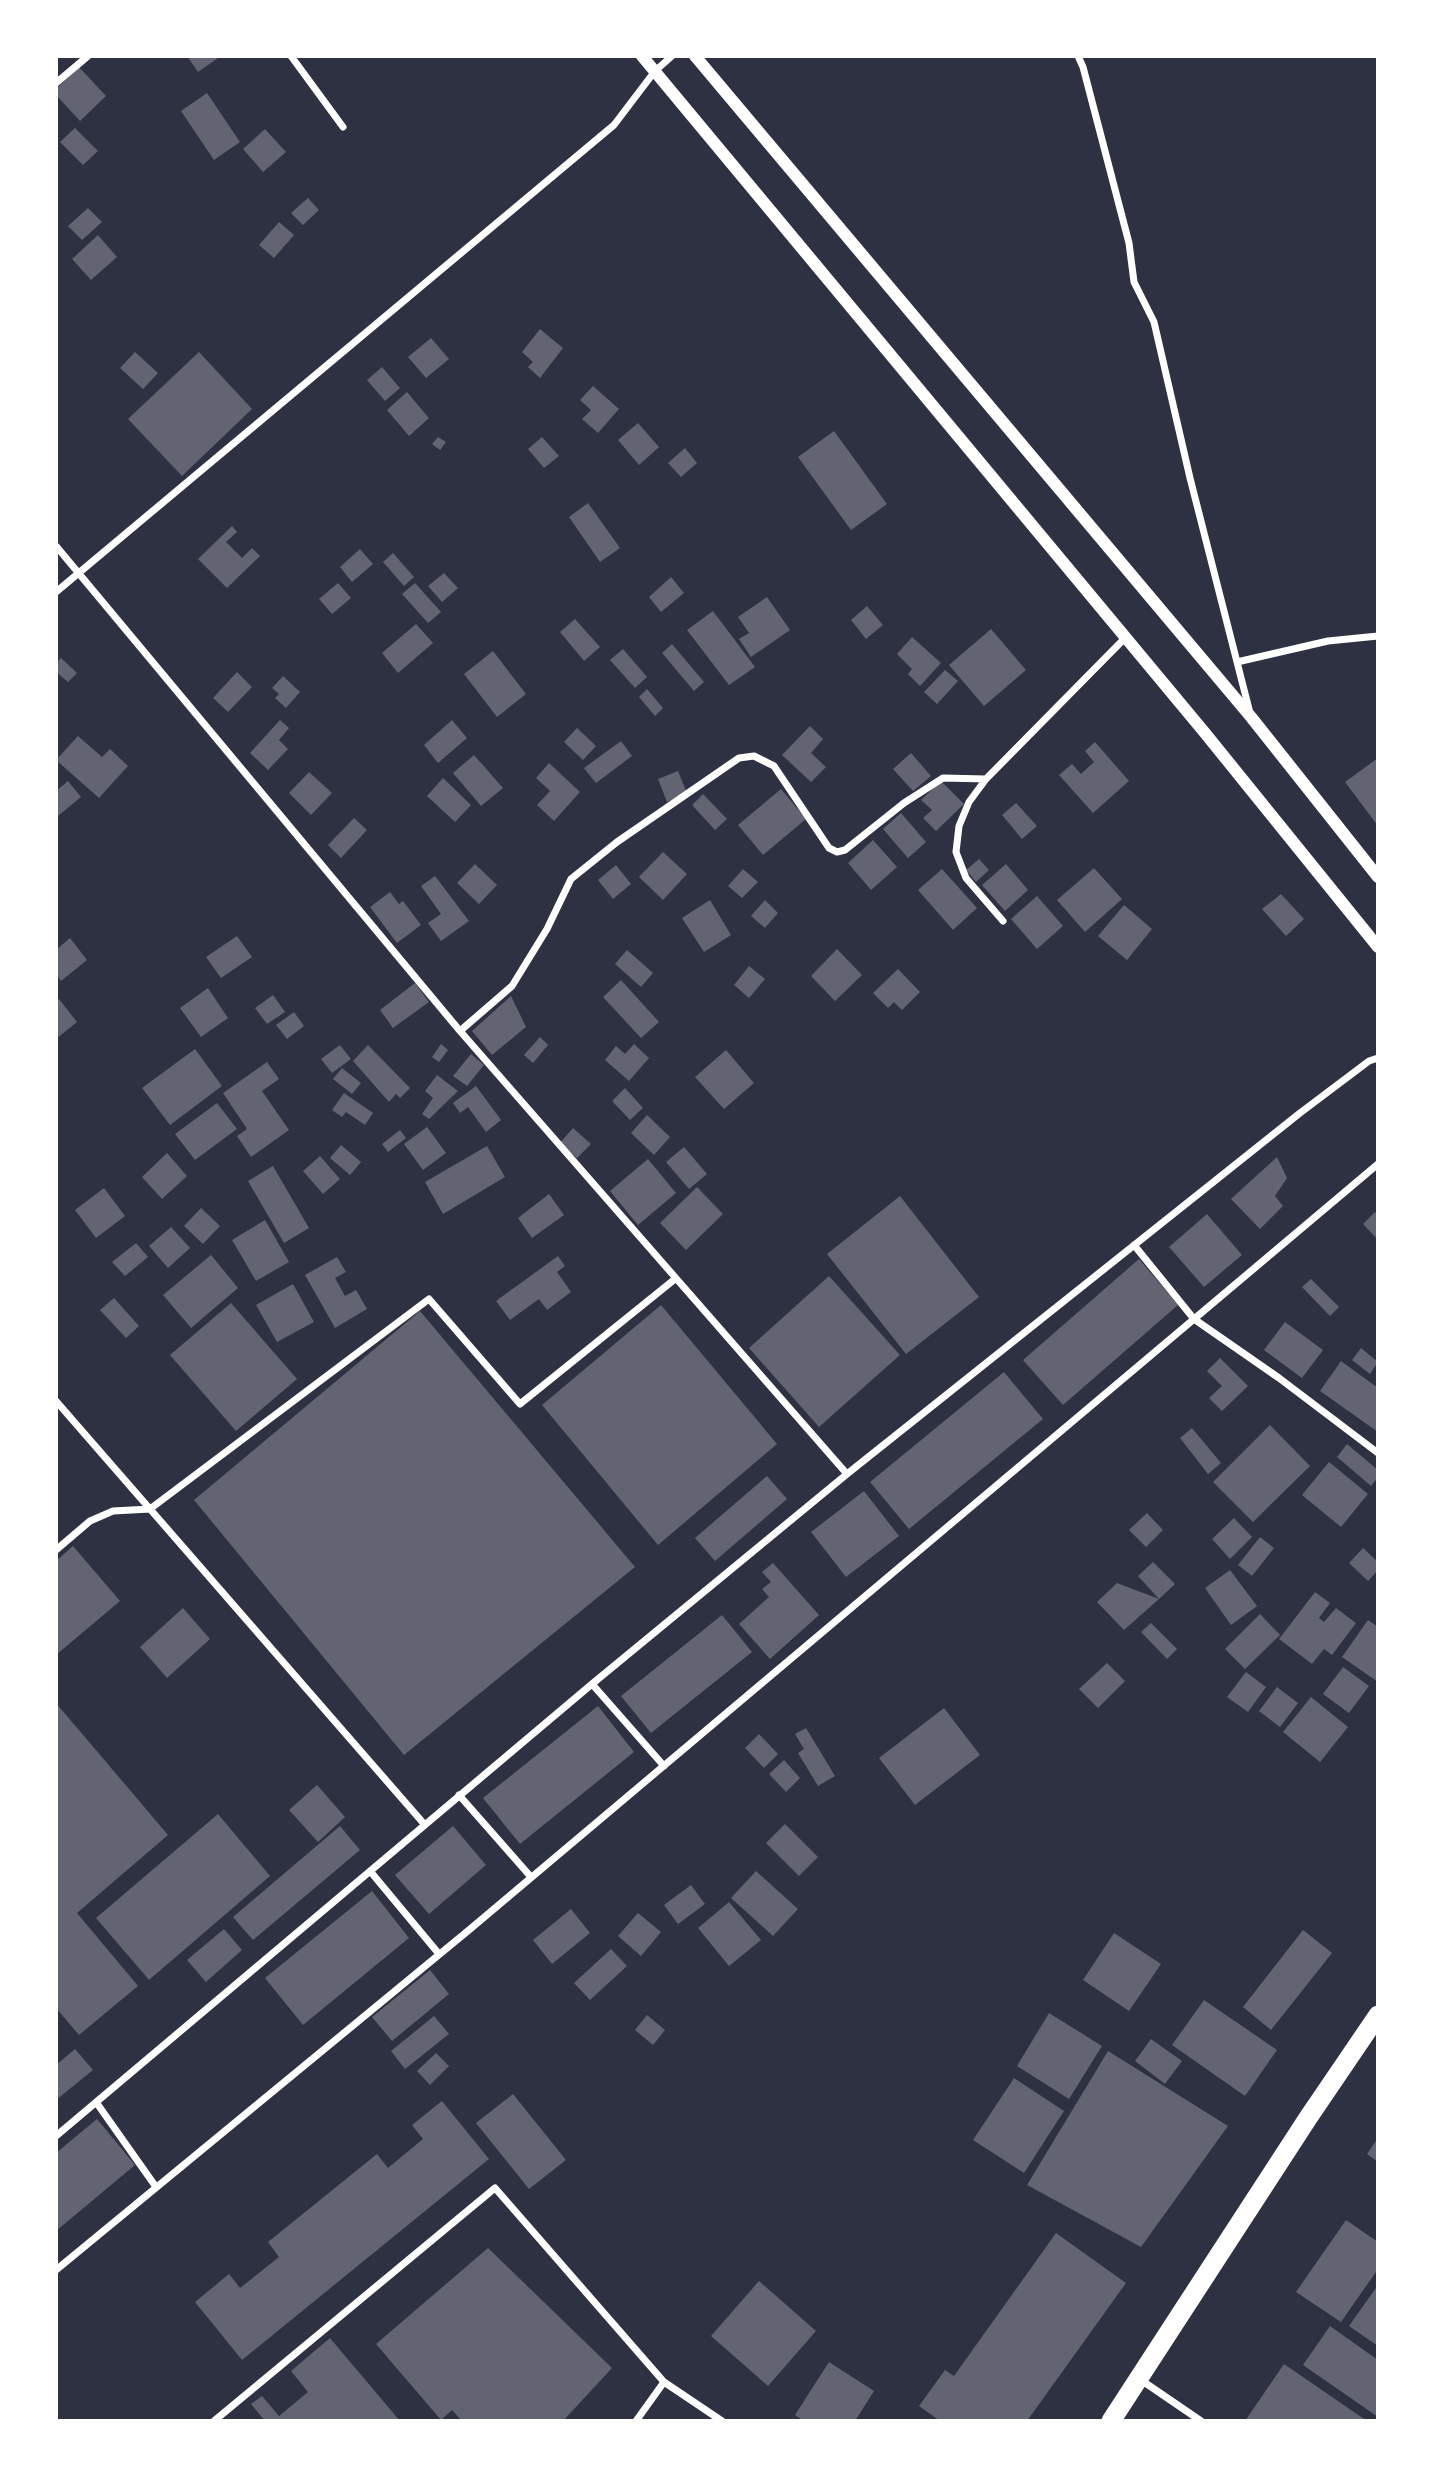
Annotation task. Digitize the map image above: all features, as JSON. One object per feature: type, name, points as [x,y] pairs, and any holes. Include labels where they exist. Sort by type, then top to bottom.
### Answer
[{"type":"highway","points":[[1111,2421],[1378,2015]]},
{"type":"street","points":[[56,83],[88,56]]},
{"type":"street","points":[[291,56],[342,127]]},
{"type":"street","points":[[642,56],[1378,947]]},
{"type":"street","points":[[56,592],[614,125],[655,71],[672,56]]},
{"type":"street","points":[[695,56],[1251,717],[1378,877]]},
{"type":"street","points":[[1078,56],[1087,80],[1129,243],[1134,282],[1154,322],[1190,478],[1251,717]]},
{"type":"street","points":[[56,546],[460,1031],[847,1474]]},
{"type":"street","points":[[1237,662],[1328,641],[1378,636]]},
{"type":"street","points":[[1003,921],[966,878],[956,852],[959,826],[969,802],[986,779],[1125,638]]},
{"type":"street","points":[[460,1031],[512,986],[547,929],[571,879],[617,842],[738,758],[754,756],[774,766],[829,848],[837,852],[845,850],[904,803],[943,778],[986,779]]},
{"type":"street","points":[[56,2136],[459,1795],[847,1474],[1300,1113],[1369,1061],[1378,1058]]},
{"type":"street","points":[[56,2270],[664,1766],[1378,1164]]},
{"type":"street","points":[[1134,1245],[1194,1319],[1279,1378],[1378,1453]]},
{"type":"street","points":[[56,1550],[90,1521],[113,1511],[150,1510],[429,1299],[520,1404],[675,1279]]},
{"type":"street","points":[[56,1401],[425,1825]]},
{"type":"street","points":[[592,1684],[664,1766]]},
{"type":"street","points":[[459,1795],[531,1877]]},
{"type":"street","points":[[370,1871],[439,1954]]},
{"type":"street","points":[[96,2102],[156,2187]]},
{"type":"street","points":[[214,2421],[495,2188],[664,2382],[722,2421]]},
{"type":"street","points":[[1140,2380],[1201,2421]]},
{"type":"street","points":[[636,2421],[664,2382]]},
{"type":"building","points":[[187,56],[221,56],[198,72]]},
{"type":"building","points":[[79,67],[106,96],[80,121],[56,95],[56,89]]},
{"type":"building","points":[[207,93],[240,142],[214,160],[181,111]]},
{"type":"building","points":[[75,128],[98,151],[83,165],[60,142]]},
{"type":"building","points":[[265,129],[286,152],[263,172],[243,149]]},
{"type":"building","points":[[308,198],[319,210],[303,225],[291,213]]},
{"type":"building","points":[[88,208],[102,222],[82,240],[68,226]]},
{"type":"building","points":[[279,222],[294,235],[274,258],[259,245]]},
{"type":"building","points":[[98,235],[117,257],[91,280],[72,259]]},
{"type":"building","points":[[540,329],[563,348],[540,378],[528,367],[533,362],[522,352]]},
{"type":"building","points":[[431,338],[449,359],[426,378],[408,357]]},
{"type":"building","points":[[135,352],[158,373],[143,389],[120,368]]},
{"type":"building","points":[[199,352],[252,409],[182,476],[128,419]]},
{"type":"building","points":[[382,367],[400,388],[385,401],[367,380]]},
{"type":"building","points":[[593,386],[619,409],[598,433],[582,419],[591,410],[580,400]]},
{"type":"building","points":[[407,392],[429,418],[409,436],[387,410]]},
{"type":"building","points":[[638,423],[659,447],[639,465],[618,440]]},
{"type":"building","points":[[834,431],[887,504],[851,530],[798,457]]},
{"type":"building","points":[[438,437],[446,442],[440,450],[432,444]]},
{"type":"building","points":[[542,437],[559,456],[544,468],[528,449]]},
{"type":"building","points":[[685,448],[697,463],[681,477],[668,463]]},
{"type":"building","points":[[588,503],[620,548],[600,562],[569,517]]},
{"type":"building","points":[[232,526],[237,532],[226,542],[242,558],[252,548],[260,556],[227,588],[198,559]]},
{"type":"building","points":[[360,549],[373,564],[352,582],[340,567]]},
{"type":"building","points":[[393,553],[414,577],[404,586],[383,562]]},
{"type":"building","points":[[444,573],[458,588],[442,602],[428,586]]},
{"type":"building","points":[[671,577],[684,593],[661,612],[649,597]]},
{"type":"building","points":[[338,583],[351,598],[332,614],[319,599]]},
{"type":"building","points":[[415,583],[441,612],[428,623],[402,594]]},
{"type":"building","points":[[767,597],[790,630],[751,657],[739,639],[749,633],[738,617]]},
{"type":"building","points":[[867,606],[883,625],[866,639],[851,620]]},
{"type":"building","points":[[713,611],[755,667],[729,685],[687,630]]},
{"type":"building","points":[[575,619],[600,647],[584,661],[560,632]]},
{"type":"building","points":[[416,624],[433,643],[398,673],[382,653]]},
{"type":"building","points":[[991,629],[1026,670],[984,706],[949,665]]},
{"type":"building","points":[[912,637],[941,663],[920,686],[908,674],[912,669],[897,654]]},
{"type":"building","points":[[672,644],[704,682],[694,691],[662,653]]},
{"type":"building","points":[[623,649],[647,677],[635,688],[610,660]]},
{"type":"building","points":[[493,651],[526,694],[497,717],[464,674]]},
{"type":"building","points":[[61,658],[77,673],[68,682],[56,672],[56,663]]},
{"type":"building","points":[[945,670],[958,681],[937,704],[924,692]]},
{"type":"building","points":[[237,672],[252,687],[228,712],[213,698]]},
{"type":"building","points":[[283,676],[300,692],[286,708],[275,698],[279,694],[272,688]]},
{"type":"building","points":[[647,689],[663,708],[655,716],[639,697]]},
{"type":"building","points":[[280,720],[289,728],[279,740],[288,749],[268,770],[250,753]]},
{"type":"building","points":[[452,720],[467,738],[438,763],[424,745]]},
{"type":"building","points":[[810,726],[823,739],[811,753],[826,767],[811,782],[782,755]]},
{"type":"building","points":[[577,728],[596,746],[583,760],[564,742]]},
{"type":"building","points":[[78,736],[102,757],[110,749],[128,766],[99,798],[56,760]]},
{"type":"building","points":[[621,741],[632,756],[596,783],[584,768]]},
{"type":"building","points":[[1095,742],[1129,781],[1093,813],[1059,775],[1072,764],[1081,774],[1094,762],[1085,751]]},
{"type":"building","points":[[911,753],[931,776],[913,791],[893,769]]},
{"type":"building","points":[[474,755],[503,788],[481,806],[453,773]]},
{"type":"building","points":[[1378,758],[1378,826],[1345,782]]},
{"type":"building","points":[[549,763],[580,792],[554,821],[537,805],[550,791],[536,778]]},
{"type":"building","points":[[678,771],[687,793],[667,802],[658,779]]},
{"type":"building","points":[[309,772],[332,793],[311,815],[289,793]]},
{"type":"building","points":[[443,778],[471,805],[455,822],[427,796]]},
{"type":"building","points":[[68,781],[81,797],[58,816],[56,791]]},
{"type":"building","points":[[941,781],[964,804],[936,831],[923,818],[932,810],[921,800]]},
{"type":"building","points":[[781,789],[806,819],[763,855],[738,825]]},
{"type":"building","points":[[703,794],[727,819],[715,830],[692,805]]},
{"type":"building","points":[[1016,803],[1037,826],[1022,839],[1002,815]]},
{"type":"building","points":[[901,813],[926,842],[908,858],[883,829]]},
{"type":"building","points":[[354,818],[367,830],[341,858],[328,845]]},
{"type":"building","points":[[873,840],[897,867],[871,890],[848,863]]},
{"type":"building","points":[[663,852],[687,874],[663,900],[639,877]]},
{"type":"building","points":[[979,859],[989,870],[976,882],[966,870]]},
{"type":"building","points":[[475,864],[497,885],[479,904],[457,883]]},
{"type":"building","points":[[1006,864],[1028,890],[1005,911],[982,885]]},
{"type":"building","points":[[616,865],[631,884],[613,899],[598,880]]},
{"type":"building","points":[[1094,868],[1122,899],[1085,932],[1057,900]]},
{"type":"building","points":[[743,869],[758,882],[742,898],[728,886]]},
{"type":"building","points":[[942,869],[977,908],[953,930],[918,890]]},
{"type":"building","points":[[435,876],[469,921],[441,941],[428,923],[441,914],[421,886]]},
{"type":"building","points":[[390,892],[399,904],[403,901],[421,925],[397,943],[370,907]]},
{"type":"building","points":[[1281,894],[1304,919],[1286,936],[1262,909]]},
{"type":"building","points":[[1037,896],[1063,926],[1037,949],[1011,919]]},
{"type":"building","points":[[710,900],[731,935],[704,952],[682,918]]},
{"type":"building","points":[[765,900],[778,913],[765,928],[751,916]]},
{"type":"building","points":[[1124,905],[1152,929],[1127,960],[1098,936]]},
{"type":"building","points":[[237,936],[252,957],[221,978],[206,957]]},
{"type":"building","points":[[70,938],[87,960],[61,981],[56,974],[56,950]]},
{"type":"building","points":[[837,949],[862,975],[835,1001],[811,976]]},
{"type":"building","points":[[627,950],[653,973],[641,987],[615,964]]},
{"type":"building","points":[[749,966],[765,979],[749,998],[734,985]]},
{"type":"building","points":[[898,969],[920,992],[902,1010],[894,1002],[888,1008],[873,993]]},
{"type":"building","points":[[621,980],[659,1022],[641,1038],[603,997]]},
{"type":"building","points":[[415,983],[429,1002],[393,1028],[380,1010]]},
{"type":"building","points":[[208,988],[228,1018],[201,1037],[180,1008]]},
{"type":"building","points":[[273,995],[285,1012],[267,1024],[255,1008]]},
{"type":"building","points":[[511,996],[526,1027],[492,1055],[472,1031]]},
{"type":"building","points":[[59,999],[77,1022],[56,1039],[56,1001]]},
{"type":"building","points":[[294,1012],[304,1026],[287,1039],[276,1025]]},
{"type":"building","points":[[540,1037],[548,1045],[533,1063],[524,1055]]},
{"type":"building","points":[[441,1044],[448,1050],[439,1062],[432,1057]]},
{"type":"building","points":[[634,1044],[649,1058],[629,1081],[605,1060],[616,1046],[625,1054]]},
{"type":"building","points":[[340,1045],[351,1059],[332,1073],[321,1059]]},
{"type":"building","points":[[368,1045],[410,1088],[400,1098],[396,1094],[389,1102],[353,1061]]},
{"type":"building","points":[[195,1049],[222,1086],[170,1125],[142,1088]]},
{"type":"building","points":[[726,1050],[754,1083],[724,1109],[695,1077]]},
{"type":"building","points":[[471,1054],[484,1065],[467,1086],[453,1076]]},
{"type":"building","points":[[267,1062],[279,1079],[262,1091],[289,1130],[251,1157],[237,1136],[247,1129],[223,1093]]},
{"type":"building","points":[[342,1068],[361,1083],[352,1094],[333,1079]]},
{"type":"building","points":[[437,1075],[458,1091],[429,1119],[422,1114],[433,1098],[425,1091]]},
{"type":"building","points":[[476,1086],[501,1120],[486,1132],[468,1107],[460,1113],[453,1103]]},
{"type":"building","points":[[625,1088],[643,1108],[630,1120],[612,1101]]},
{"type":"building","points":[[344,1093],[373,1113],[365,1125],[346,1112],[342,1117],[332,1110]]},
{"type":"building","points":[[217,1103],[237,1129],[195,1160],[175,1134]]},
{"type":"building","points":[[647,1115],[670,1137],[654,1155],[631,1133]]},
{"type":"building","points":[[427,1127],[446,1153],[423,1170],[404,1144]]},
{"type":"building","points":[[573,1128],[591,1144],[577,1158],[560,1143]]},
{"type":"building","points":[[400,1130],[406,1138],[388,1152],[382,1144]]},
{"type":"building","points":[[341,1145],[361,1162],[350,1175],[330,1158]]},
{"type":"building","points":[[487,1146],[505,1177],[443,1214],[425,1182]]},
{"type":"building","points":[[684,1147],[707,1174],[689,1189],[666,1162]]},
{"type":"building","points":[[167,1153],[187,1176],[162,1199],[142,1177]]},
{"type":"building","points":[[320,1156],[340,1179],[323,1194],[303,1171]]},
{"type":"building","points":[[1277,1157],[1287,1178],[1275,1196],[1283,1206],[1260,1229],[1231,1199]]},
{"type":"building","points":[[648,1159],[676,1193],[638,1225],[610,1191]]},
{"type":"building","points":[[273,1166],[309,1228],[284,1243],[248,1181]]},
{"type":"building","points":[[697,1187],[723,1214],[686,1250],[660,1223]]},
{"type":"building","points":[[104,1188],[125,1216],[96,1238],[75,1210]]},
{"type":"building","points":[[549,1194],[564,1215],[532,1238],[518,1218]]},
{"type":"building","points":[[900,1196],[979,1297],[906,1354],[827,1254]]},
{"type":"building","points":[[201,1208],[220,1226],[203,1244],[184,1226]]},
{"type":"building","points":[[1375,1212],[1378,1215],[1378,1240],[1363,1224]]},
{"type":"building","points":[[1207,1214],[1242,1255],[1204,1287],[1169,1247]]},
{"type":"building","points":[[265,1220],[289,1262],[256,1281],[232,1240]]},
{"type":"building","points":[[171,1227],[190,1248],[168,1268],[149,1246]]},
{"type":"building","points":[[136,1243],[148,1257],[125,1276],[112,1262]]},
{"type":"building","points":[[211,1255],[238,1288],[191,1328],[163,1295]]},
{"type":"building","points":[[558,1256],[565,1266],[557,1272],[571,1292],[547,1310],[539,1299],[510,1320],[496,1301]]},
{"type":"building","points":[[337,1257],[346,1272],[335,1278],[345,1296],[356,1290],[367,1309],[335,1328],[305,1275]]},
{"type":"building","points":[[1139,1259],[1178,1305],[1063,1405],[1023,1360]]},
{"type":"building","points":[[829,1276],[900,1355],[819,1427],[749,1348]]},
{"type":"building","points":[[1311,1279],[1339,1307],[1330,1316],[1302,1287]]},
{"type":"building","points":[[293,1284],[314,1322],[277,1342],[256,1305]]},
{"type":"building","points":[[114,1298],[139,1326],[126,1338],[100,1310]]},
{"type":"building","points":[[231,1303],[297,1379],[236,1431],[170,1355]]},
{"type":"building","points":[[661,1305],[777,1444],[658,1545],[542,1405]]},
{"type":"building","points":[[420,1311],[635,1567],[404,1755],[194,1500]]},
{"type":"building","points":[[1285,1322],[1323,1350],[1302,1378],[1264,1350]]},
{"type":"building","points":[[1361,1348],[1378,1362],[1370,1374],[1352,1360]]},
{"type":"building","points":[[1220,1358],[1248,1386],[1222,1411],[1209,1398],[1222,1386],[1207,1371]]},
{"type":"building","points":[[1341,1361],[1378,1388],[1378,1432],[1320,1391]]},
{"type":"building","points":[[1004,1372],[1043,1419],[909,1529],[870,1482]]},
{"type":"building","points":[[1270,1425],[1310,1466],[1253,1522],[1213,1482]]},
{"type":"building","points":[[1192,1428],[1221,1463],[1208,1474],[1180,1438]]},
{"type":"building","points":[[1347,1444],[1378,1470],[1378,1477],[1371,1486],[1337,1457]]},
{"type":"building","points":[[1329,1462],[1368,1494],[1341,1527],[1302,1495]]},
{"type":"building","points":[[767,1476],[787,1499],[715,1561],[695,1538]]},
{"type":"building","points":[[864,1491],[899,1536],[846,1577],[811,1532]]},
{"type":"building","points":[[1147,1513],[1163,1530],[1146,1547],[1129,1530]]},
{"type":"building","points":[[1234,1518],[1252,1537],[1230,1559],[1212,1539]]},
{"type":"building","points":[[1260,1537],[1274,1548],[1252,1576],[1238,1565]]},
{"type":"building","points":[[73,1546],[120,1601],[56,1655],[56,1561]]},
{"type":"building","points":[[1363,1548],[1378,1562],[1378,1570],[1368,1581],[1349,1563]]},
{"type":"building","points":[[1153,1562],[1175,1584],[1159,1599],[1138,1576]]},
{"type":"building","points":[[773,1563],[819,1615],[770,1659],[739,1624],[769,1597],[762,1589],[771,1582],[762,1572]]},
{"type":"building","points":[[1230,1570],[1257,1606],[1231,1625],[1205,1588]]},
{"type":"building","points":[[1117,1583],[1159,1599],[1124,1630],[1097,1602]]},
{"type":"building","points":[[1315,1592],[1330,1603],[1319,1618],[1324,1622],[1336,1608],[1356,1623],[1332,1655],[1324,1649],[1312,1664],[1279,1639]]},
{"type":"building","points":[[183,1608],[210,1639],[167,1678],[140,1647]]},
{"type":"building","points":[[1260,1614],[1280,1635],[1245,1669],[1225,1649]]},
{"type":"building","points":[[722,1615],[752,1652],[651,1733],[621,1696]]},
{"type":"building","points":[[1368,1620],[1378,1627],[1378,1682],[1342,1657]]},
{"type":"building","points":[[1151,1623],[1177,1649],[1167,1659],[1141,1632]]},
{"type":"building","points":[[1107,1663],[1125,1681],[1098,1708],[1079,1689]]},
{"type":"building","points":[[1343,1667],[1369,1686],[1349,1713],[1323,1694]]},
{"type":"building","points":[[1246,1672],[1266,1687],[1248,1712],[1227,1697]]},
{"type":"building","points":[[1277,1687],[1298,1703],[1280,1727],[1259,1711]]},
{"type":"building","points":[[1311,1697],[1348,1727],[1320,1762],[1283,1732]]},
{"type":"building","points":[[56,1703],[168,1835],[77,1913],[138,1986],[79,2035],[56,2008]]},
{"type":"building","points":[[598,1706],[634,1752],[520,1844],[483,1798]]},
{"type":"building","points":[[944,1708],[980,1755],[915,1805],[879,1758]]},
{"type":"building","points":[[806,1728],[835,1776],[818,1786],[798,1753],[804,1749],[795,1734]]},
{"type":"building","points":[[759,1734],[778,1754],[764,1768],[745,1748]]},
{"type":"building","points":[[784,1760],[800,1778],[786,1792],[769,1774]]},
{"type":"building","points":[[317,1785],[345,1817],[318,1842],[289,1810]]},
{"type":"building","points":[[218,1814],[270,1876],[149,1980],[96,1918]]},
{"type":"building","points":[[785,1824],[818,1857],[799,1876],[766,1843]]},
{"type":"building","points":[[340,1826],[360,1850],[253,1940],[233,1917]]},
{"type":"building","points":[[453,1826],[486,1865],[429,1914],[395,1875]]},
{"type":"building","points":[[756,1871],[798,1909],[773,1936],[731,1898]]},
{"type":"building","points":[[691,1885],[705,1904],[678,1924],[664,1905]]},
{"type":"building","points":[[372,1891],[409,1938],[303,2025],[265,1978]]},
{"type":"building","points":[[729,1902],[761,1940],[729,1966],[698,1928]]},
{"type":"building","points":[[571,1909],[590,1933],[552,1964],[533,1940]]},
{"type":"building","points":[[638,1913],[661,1932],[641,1956],[618,1936]]},
{"type":"building","points":[[224,1929],[242,1950],[206,1982],[187,1960]]},
{"type":"building","points":[[1303,1930],[1332,1953],[1271,2030],[1243,2007]]},
{"type":"building","points":[[1114,1933],[1161,1964],[1129,2011],[1083,1980]]},
{"type":"building","points":[[611,1949],[627,1966],[590,2000],[574,1983]]},
{"type":"building","points":[[430,1970],[449,1994],[392,2041],[372,2017]]},
{"type":"building","points":[[1204,2000],[1277,2050],[1245,2096],[1172,2045]]},
{"type":"building","points":[[1049,2013],[1102,2046],[1069,2099],[1017,2066]]},
{"type":"building","points":[[647,2015],[665,2030],[653,2045],[635,2030]]},
{"type":"building","points":[[434,2016],[449,2034],[405,2069],[391,2051]]},
{"type":"building","points":[[1151,2039],[1182,2061],[1165,2084],[1135,2061]]},
{"type":"building","points":[[75,2049],[93,2070],[56,2100],[56,2065]]},
{"type":"building","points":[[1108,2051],[1228,2126],[1141,2247],[1027,2185]]},
{"type":"building","points":[[436,2053],[449,2066],[430,2085],[417,2071]]},
{"type":"building","points":[[1014,2078],[1064,2111],[1024,2173],[973,2140]]},
{"type":"building","points":[[513,2094],[566,2160],[529,2189],[476,2123]]},
{"type":"building","points":[[442,2101],[489,2159],[242,2360],[195,2302],[229,2274],[240,2288],[279,2257],[268,2242],[377,2154],[388,2168],[423,2139],[412,2125]]},
{"type":"building","points":[[97,2119],[135,2165],[56,2231],[56,2153]]},
{"type":"building","points":[[1378,2138],[1378,2162],[1367,2154]]},
{"type":"building","points":[[1346,2220],[1378,2242],[1378,2269],[1341,2322],[1296,2292]]},
{"type":"building","points":[[1056,2233],[1126,2283],[1027,2421],[940,2421],[919,2406],[945,2370],[954,2376]]},
{"type":"building","points":[[488,2248],[612,2368],[563,2421],[462,2421],[452,2410],[441,2420],[376,2344]]},
{"type":"building","points":[[759,2281],[816,2331],[768,2386],[711,2336]]},
{"type":"building","points":[[1378,2285],[1378,2346],[1349,2326]]},
{"type":"building","points":[[1330,2326],[1378,2360],[1378,2417],[1303,2365]]},
{"type":"building","points":[[330,2338],[400,2421],[265,2421],[251,2404],[262,2396],[279,2416],[308,2392],[291,2371]]},
{"type":"building","points":[[829,2362],[874,2391],[855,2421],[804,2421],[795,2415]]},
{"type":"building","points":[[1284,2364],[1367,2421],[1245,2421]]}]
